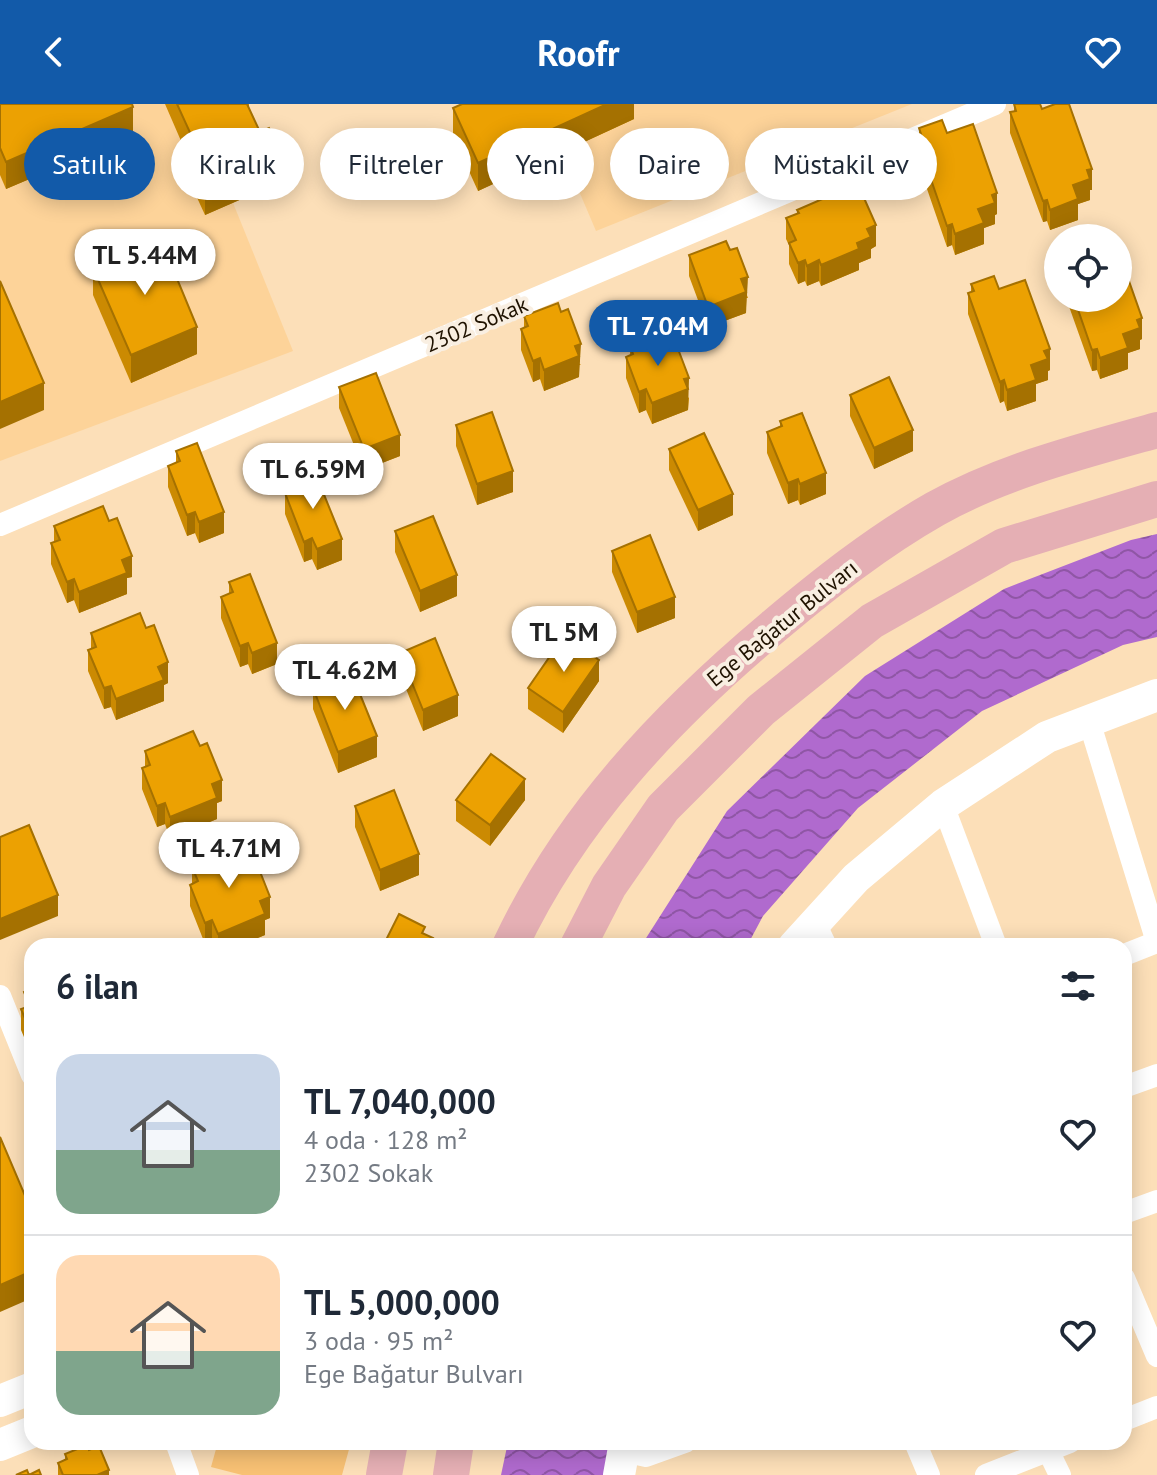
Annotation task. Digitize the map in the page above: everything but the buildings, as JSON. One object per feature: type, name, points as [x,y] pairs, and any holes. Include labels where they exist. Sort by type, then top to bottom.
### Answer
[{"type":"main road","name":"Ege Bağatur Bulvarı","points":[[514,938],[532,899],[610,784],[706,683],[828,581],[936,508],[1049,460],[1157,430]]},
{"type":"main road","points":[[582,938],[609,886],[663,808],[761,710],[872,621],[1004,546],[1157,499]]},
{"type":"main road","points":[[384,1475],[389,1450]]},
{"type":"main road","points":[[451,1475],[455,1450]]},
{"type":"street","name":"2302 Sokak","points":[[0,525],[995,104]]},
{"type":"street","points":[[812,938],[856,878],[943,805],[1047,737],[1157,695]]},
{"type":"street","points":[[1089,721],[1157,942],[1132,952]]},
{"type":"street","points":[[943,805],[993,938]]},
{"type":"street","points":[[1,1002],[24,1056]]},
{"type":"street","points":[[1132,1084],[1157,1075]]},
{"type":"street","points":[[1132,1210],[1157,1201]]},
{"type":"street","points":[[1132,1316],[1157,1356]]},
{"type":"street","points":[[0,1401],[24,1391]]},
{"type":"street","points":[[1132,1417],[1157,1407]]},
{"type":"street","points":[[0,1445],[24,1435]]},
{"type":"street","points":[[179,1450],[188,1475]]},
{"type":"street","points":[[622,1456],[646,1456],[663,1450]]},
{"type":"street","points":[[918,1450],[929,1475]]},
{"type":"street","points":[[986,1475],[1038,1450]]},
{"type":"street","points":[[1048,1450],[1060,1475]]},
{"type":"shaded area","points":[[0,104],[193,104],[203,128],[171,128],[171,200],[232,200],[293,351],[0,461]]},
{"type":"shaded area","points":[[542,104],[912,104],[852,128],[745,128],[745,171],[729,178],[729,128],[610,128],[610,200],[673,200],[596,231],[583,200],[594,200],[594,128],[552,128]]},
{"type":"shaded area","points":[[216,1450],[349,1450],[342,1475],[242,1475],[211,1467]]},
{"type":"water","points":[[1157,534],[1157,637],[1123,645],[982,711],[858,808],[763,916],[751,938],[646,938],[727,811],[865,676],[1004,589],[1131,540]]},
{"type":"water","points":[[506,1450],[611,1450],[606,1475],[501,1475]]}]
